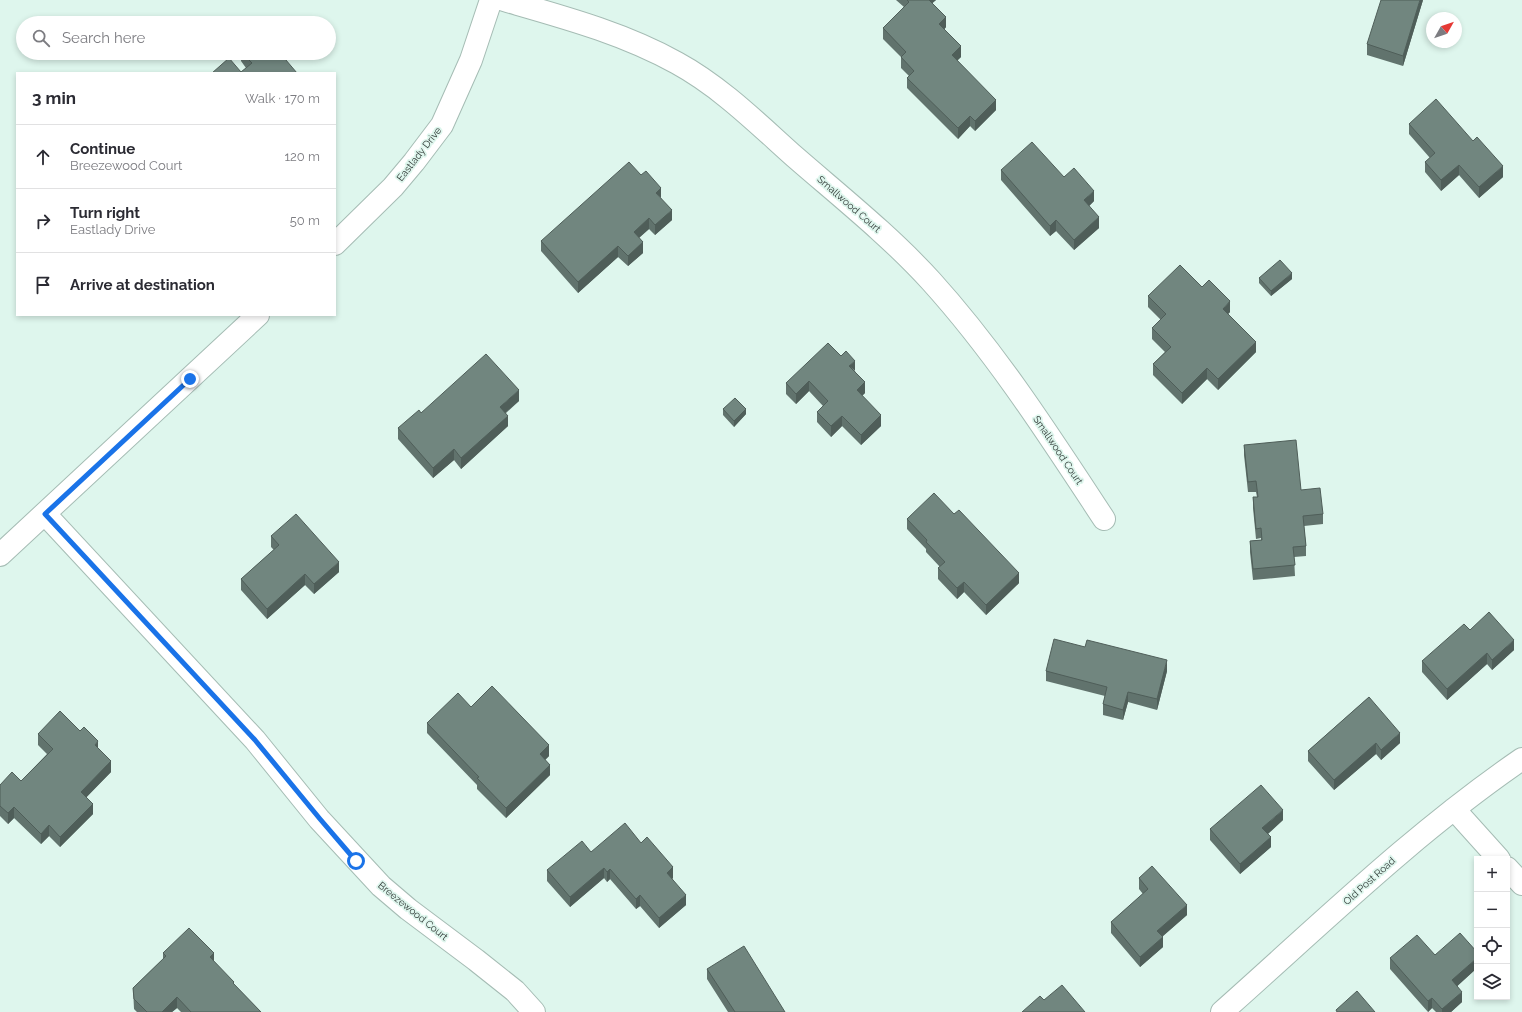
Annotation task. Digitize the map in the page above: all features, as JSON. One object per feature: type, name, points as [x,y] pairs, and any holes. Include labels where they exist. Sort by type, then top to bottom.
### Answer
[{"type":"street","name":"Eastlady Drive","points":[[336,243],[393,187],[442,126],[471,60],[491,0]]},
{"type":"street","name":"Smallwood Court","points":[[504,0],[587,24],[638,44],[678,63],[714,88],[741,110],[894,244],[930,280],[966,321],[1014,384],[1104,519]]},
{"type":"street","points":[[0,555],[257,316]]},
{"type":"street","name":"Breezewood Court","points":[[45,514],[255,740],[320,819],[381,886],[515,991],[534,1012]]},
{"type":"street","name":"Old Post Road","points":[[1222,1012],[1379,872],[1454,808],[1488,782],[1522,759]]},
{"type":"street","points":[[1454,808],[1496,856]]},
{"type":"street","points":[[1510,871],[1522,884]]},
{"type":"building","points":[[907,0],[929,0],[946,17],[939,24],[961,46],[952,55],[996,100],[975,121],[970,116],[958,128],[907,78],[914,71],[901,57],[906,52],[883,28],[909,2]]},
{"type":"building","points":[[1381,0],[1420,0],[1403,56],[1367,44]]},
{"type":"building","points":[[227,60],[231,60],[241,72],[213,72]]},
{"type":"building","points":[[249,60],[286,60],[296,72],[241,72],[252,63]]},
{"type":"building","points":[[1436,99],[1473,141],[1477,137],[1503,166],[1479,187],[1459,165],[1441,180],[1425,162],[1435,153],[1409,124]]},
{"type":"building","points":[[1032,142],[1064,177],[1074,168],[1094,191],[1084,200],[1099,217],[1074,240],[1056,220],[1050,226],[1001,170]]},
{"type":"building","points":[[629,162],[641,175],[646,171],[661,188],[656,193],[672,210],[655,225],[649,218],[634,232],[643,242],[628,256],[618,246],[578,282],[541,241]]},
{"type":"building","points":[[1280,260],[1292,273],[1271,291],[1259,278]]},
{"type":"building","points":[[1180,265],[1202,287],[1209,280],[1230,301],[1223,309],[1256,342],[1218,379],[1207,368],[1182,393],[1153,364],[1171,347],[1152,328],[1166,314],[1148,296]]},
{"type":"building","points":[[828,343],[841,356],[846,351],[855,361],[849,366],[865,382],[857,390],[881,415],[861,435],[842,416],[831,426],[817,412],[828,401],[809,381],[796,394],[786,383]]},
{"type":"building","points":[[486,354],[519,390],[500,407],[508,416],[461,458],[454,449],[433,468],[398,428],[419,410],[421,413]]},
{"type":"building","points":[[735,398],[746,409],[734,421],[723,409]]},
{"type":"building","points":[[1296,440],[1301,490],[1320,488],[1323,514],[1303,516],[1306,546],[1293,547],[1295,565],[1253,569],[1250,541],[1262,540],[1261,528],[1256,529],[1253,497],[1258,497],[1256,481],[1248,482],[1244,445]]},
{"type":"building","points":[[934,493],[954,514],[959,510],[1019,573],[986,605],[964,582],[957,588],[938,568],[945,562],[907,519]]},
{"type":"building","points":[[296,514],[339,562],[314,584],[305,574],[267,609],[241,579],[279,545],[271,536]]},
{"type":"building","points":[[1489,612],[1514,640],[1492,660],[1487,653],[1447,689],[1422,661],[1464,624],[1470,630]]},
{"type":"building","points":[[1054,639],[1085,647],[1087,640],[1167,660],[1157,699],[1128,692],[1123,710],[1103,704],[1107,687],[1046,671]]},
{"type":"building","points":[[492,686],[549,745],[540,754],[550,765],[506,808],[477,778],[479,777],[427,723],[458,693],[471,707]]},
{"type":"building","points":[[1369,697],[1400,733],[1381,750],[1376,743],[1334,780],[1308,751]]},
{"type":"building","points":[[60,711],[80,731],[84,727],[98,741],[95,745],[111,761],[81,792],[93,804],[60,837],[49,825],[41,834],[14,807],[8,813],[0,806],[0,785],[12,772],[21,781],[53,749],[38,734]]},
{"type":"building","points":[[1261,785],[1283,810],[1262,828],[1271,837],[1240,864],[1210,829]]},
{"type":"building","points":[[625,823],[641,843],[647,837],[673,867],[667,873],[686,895],[659,918],[640,895],[636,899],[610,869],[607,872],[604,868],[570,897],[547,870],[582,841],[591,852]]},
{"type":"building","points":[[1152,866],[1187,905],[1157,931],[1163,937],[1140,957],[1111,922],[1148,889],[1139,878]]},
{"type":"building","points":[[189,928],[214,953],[210,957],[261,1012],[191,1012],[177,997],[162,1012],[147,1012],[134,999],[133,988],[166,956],[163,953]]},
{"type":"building","points":[[1460,933],[1474,949],[1474,961],[1452,980],[1462,992],[1442,1009],[1432,998],[1428,1001],[1390,958],[1417,935],[1435,955]]},
{"type":"building","points":[[744,946],[785,1012],[735,1012],[707,969]]},
{"type":"building","points":[[1062,985],[1085,1012],[1022,1012],[1040,996],[1044,1000]]},
{"type":"building","points":[[1357,991],[1375,1012],[1337,1012],[1336,1010]]},
{"type":"route","points":[[190,379],[45,514],[255,740],[356,861]]}]
